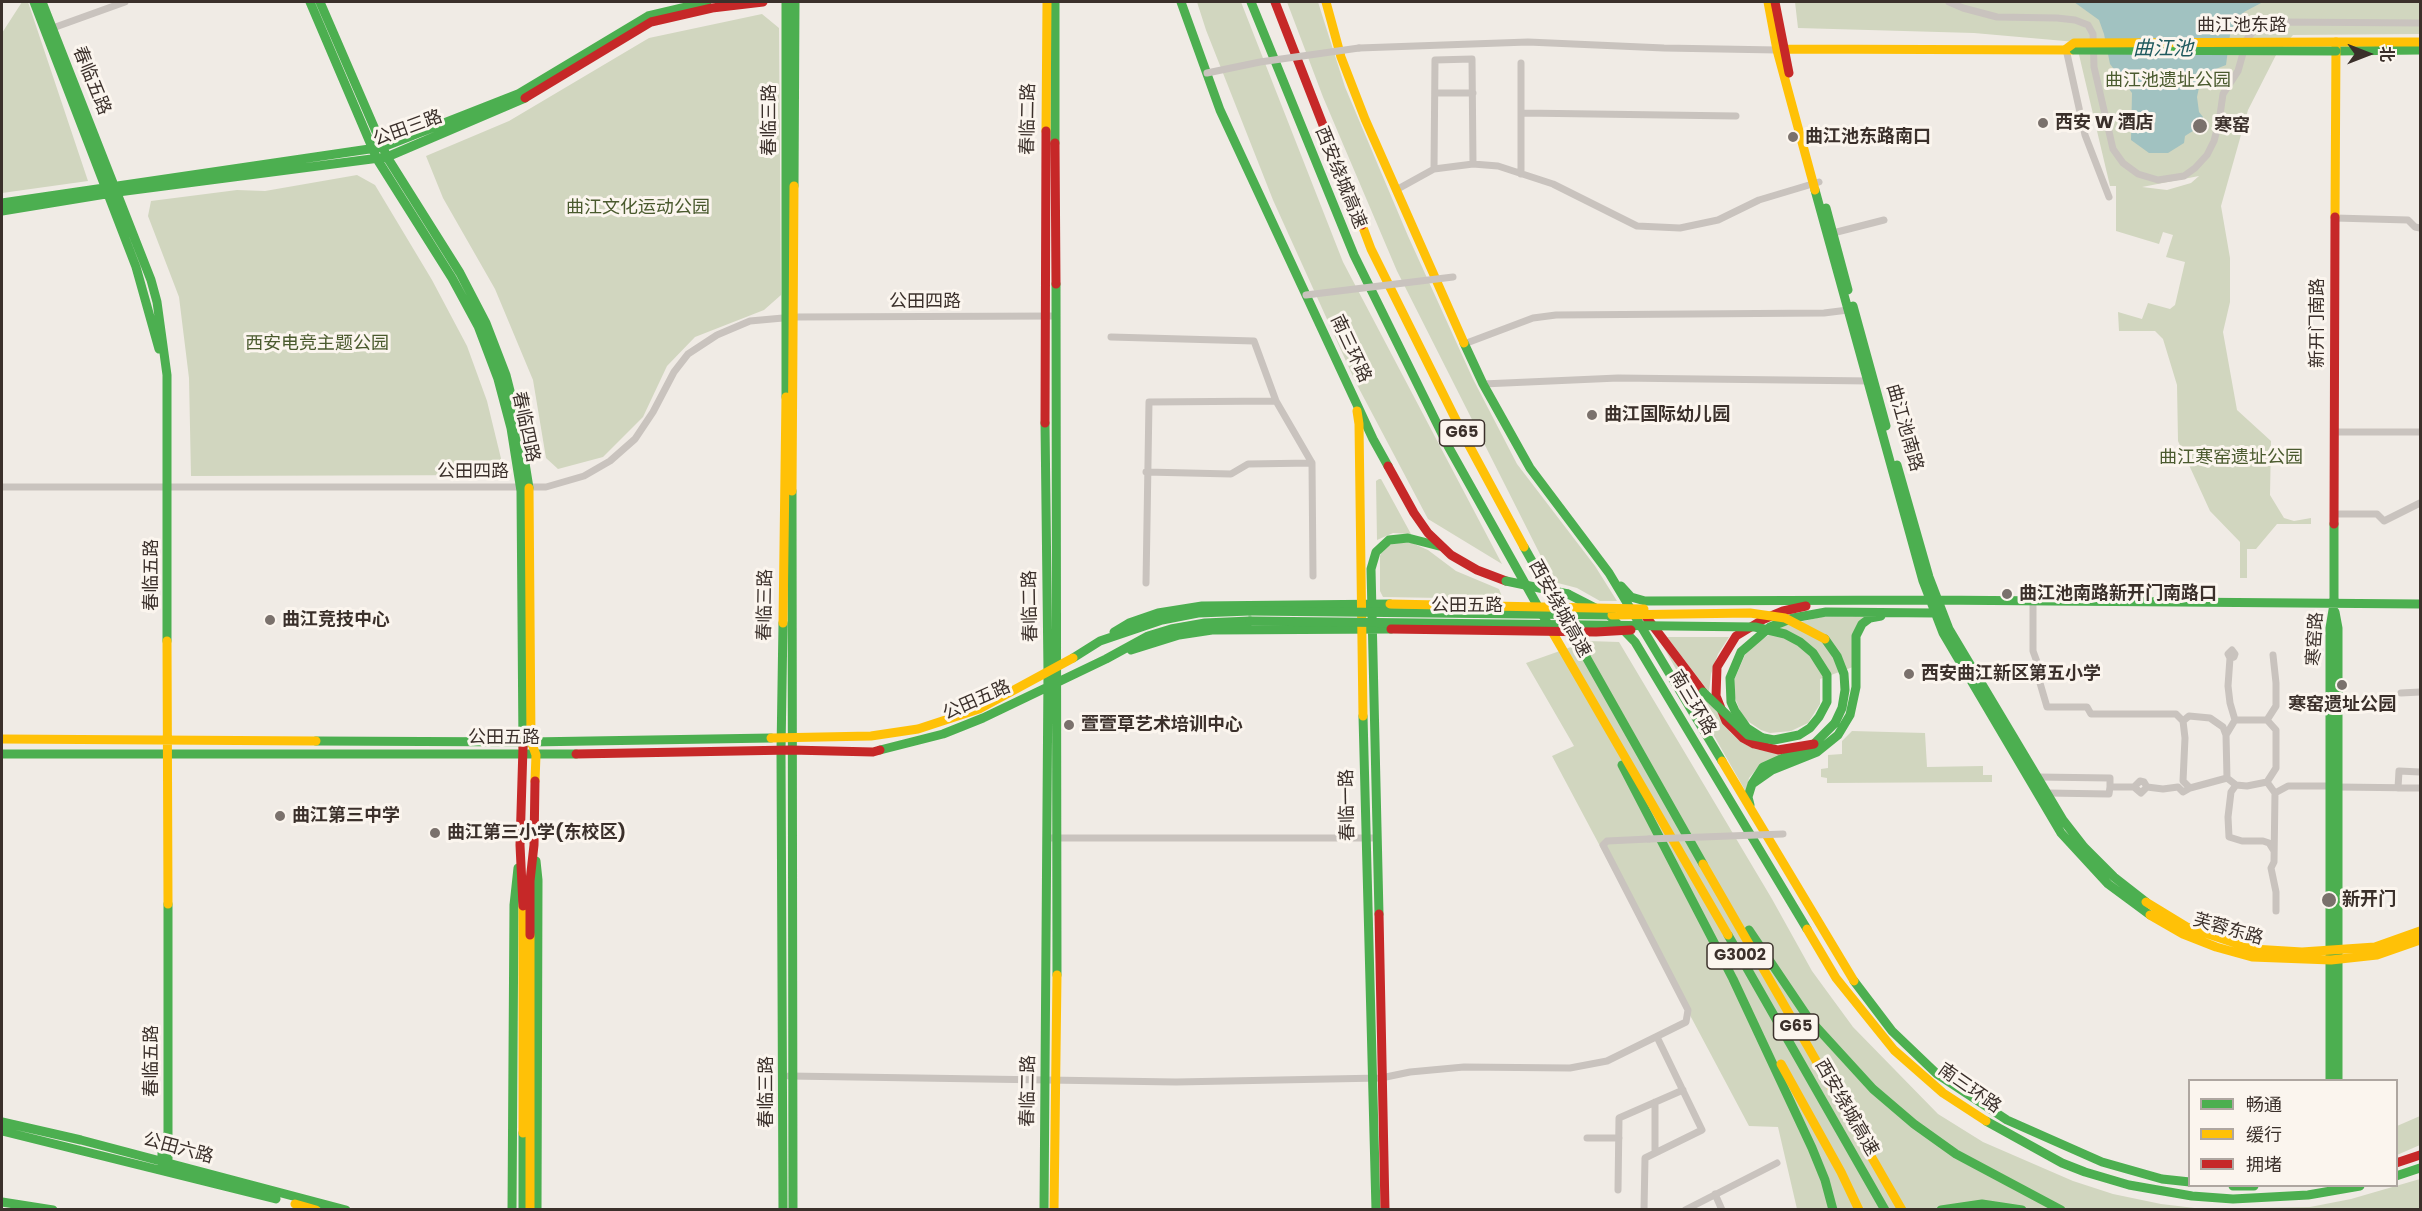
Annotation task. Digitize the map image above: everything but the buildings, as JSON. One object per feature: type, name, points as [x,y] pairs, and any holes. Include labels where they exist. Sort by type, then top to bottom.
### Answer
[{"type":"main road","name":"春临五路","points":[[34,2],[49,30],[116,188],[151,280],[160,321],[169,399],[166,487],[165,1166]]},
{"type":"main road","name":"春临五路","points":[[42,2],[49,30],[136,267],[158,346],[162,378],[166,487]]},
{"type":"main road","name":"春临四路","points":[[310,2],[377,159],[452,278],[478,326],[501,389],[524,487]]},
{"type":"main road","name":"春临四路","points":[[320,2],[387,157],[460,273],[486,323],[506,375],[519,426],[524,487],[523,560],[528,742],[521,755],[520,845],[526,905]]},
{"type":"main road","name":"公田三路","points":[[2,211],[116,188],[383,147],[518,94],[648,16],[707,2]]},
{"type":"main road","name":"公田三路","points":[[116,188],[387,157],[521,100],[651,22],[712,8],[764,2]]},
{"type":"main road","name":"春临三路","points":[[786,2],[790,318],[791,738],[786,751]]},
{"type":"main road","name":"春临三路","points":[[783,1209],[787,1076],[786,751],[781,738],[795,2]]},
{"type":"main road","name":"春临二路","points":[[1047,2],[1044,316],[1052,670]]},
{"type":"main road","name":"春临二路","points":[[1044,1209],[1051,838],[1055,2]]},
{"type":"main road","name":"南三环路","points":[[1181,2],[1220,110],[1373,439],[1414,513],[1439,546],[1477,570],[1506,581],[1568,594],[1609,615],[1635,642],[1836,978],[1886,1041],[1943,1093],[2001,1131],[2054,1159],[2085,1172],[2129,1185],[2192,1196],[2233,1198],[2307,1195],[2349,1187]]},
{"type":"main road","name":"西安绕城高速","points":[[1251,2],[1354,255],[1448,446],[1593,704],[1641,783],[1885,1209]]},
{"type":"main road","name":"西安绕城高速","points":[[1275,2],[1371,249],[1503,510],[1902,1209]]},
{"type":"main road","name":"南三环路","points":[[1326,2],[1341,57],[1365,119],[1464,344],[1484,384],[1530,468],[1609,573],[1854,983],[1892,1031],[1937,1074],[2007,1120],[2060,1145],[2127,1170],[2188,1182]]},
{"type":"main road","name":"曲江池南路","points":[[1768,2],[1848,310],[1935,601],[1949,629],[2073,833]]},
{"type":"main road","name":"曲江池南路","points":[[1775,2],[1781,49]]},
{"type":"main road","name":"曲江池东路","points":[[1781,49],[2070,50],[2336,46],[2421,42]]},
{"type":"main road","name":"曲江池东路","points":[[2336,46],[2421,50]]},
{"type":"main road","name":"新开门南路","points":[[2334,604],[2336,46]]},
{"type":"main road","name":"曲江池南路","points":[[1816,183],[1833,233],[1870,381]]},
{"type":"main road","name":"公田三路","points":[[2,202],[106,190]]},
{"type":"main road","name":"春临一路","points":[[1355,400],[1359,423],[1365,838],[1385,1209]]},
{"type":"main road","name":"春临一路","points":[[1376,1209],[1376,838],[1372,563],[1376,552],[1384,543],[1400,538],[1439,546]]},
{"type":"main road","points":[[1609,573],[1631,597],[1703,692],[1748,735],[1766,739]]},
{"type":"main road","points":[[1631,597],[1645,601],[2421,604]]},
{"type":"main road","points":[[1766,739],[1747,728],[1735,711],[1729,689],[1733,667],[1741,652],[1770,627],[1793,618],[1826,612],[1935,613],[1935,601]]},
{"type":"main road","points":[[1814,744],[1778,750],[1766,749],[1743,738],[1726,721],[1720,709],[1716,696],[1715,679],[1717,667],[1729,645],[1750,626],[1783,611],[1832,602]]},
{"type":"main road","points":[[1100,641],[1130,623],[1179,609],[1233,604],[1614,607],[1682,612]]},
{"type":"main road","name":"寒窑路","points":[[2334,604],[2330,628],[2335,787],[2338,1079]]},
{"type":"main road","name":"公田五路","points":[[2,739],[166,742],[528,742],[872,736],[918,729],[979,709],[1100,641],[1179,616],[1640,615],[1682,612],[1750,613],[1777,616],[1798,623],[1824,638],[1837,656],[1844,674],[1845,690],[1842,708],[1834,723],[1814,744]]},
{"type":"main road","points":[[1752,784],[1772,770],[1817,752],[1838,735],[1850,715],[1854,696],[1856,636],[1862,624],[1870,618],[1896,612]]},
{"type":"main road","name":"芙蓉东路","points":[[1935,613],[1943,633],[2061,833],[2108,884],[2150,915],[2183,934],[2252,957],[2301,961],[2375,947],[2421,931]]},
{"type":"main road","name":"公田五路","points":[[2,754],[536,755],[873,752],[943,734],[1106,659],[1148,636],[1171,629],[1250,616],[1733,626],[1772,630],[1800,642],[1813,653],[1823,666],[1828,688],[1827,702],[1810,728],[1786,739],[1766,739]]},
{"type":"main road","points":[[1106,659],[1168,637],[1196,632],[1361,629],[1596,632],[1664,626]]},
{"type":"main road","name":"G65","points":[[1593,704],[1632,787],[1733,979],[1812,1148],[1825,1180],[1833,1209]]},
{"type":"main road","name":"春临四路","points":[[526,905],[534,845],[536,755],[528,742]]},
{"type":"main road","points":[[1751,813],[1749,797],[1752,784],[1764,766],[1814,744]]},
{"type":"main road","name":"芙蓉东路","points":[[2073,833],[2114,877],[2155,908],[2187,927],[2253,949],[2335,955],[2377,955],[2421,940]]},
{"type":"main road","name":"春临二路","points":[[1051,838],[1057,1080],[1054,1209]]},
{"type":"main road","points":[[1693,844],[1783,983],[1823,1037],[1857,1074],[1906,1118],[1956,1154],[2061,1209]]},
{"type":"main road","points":[[512,1209],[514,905],[520,845]]},
{"type":"main road","points":[[534,845],[538,880],[537,1209]]},
{"type":"main road","points":[[523,1209],[526,905]]},
{"type":"main road","points":[[526,905],[530,1209]]},
{"type":"main road","name":"寒窑路","points":[[2330,1079],[2335,955]]},
{"type":"main road","points":[[1733,979],[1841,1172],[1859,1209]]},
{"type":"main road","name":"春临三路","points":[[787,1076],[793,1209]]},
{"type":"main road","name":"公田六路","points":[[2,1122],[316,1209]]},
{"type":"main road","name":"公田六路","points":[[2,1131],[165,1166],[346,1209]]},
{"type":"main road","points":[[2398,1163],[2421,1155]]},
{"type":"main road","points":[[2398,1176],[2421,1168]]},
{"type":"main road","points":[[2,1202],[53,1209]]},
{"type":"main road","points":[[1941,1209],[1988,1204],[2022,1209]]},
{"type":"street","points":[[49,30],[125,2]]},
{"type":"street","points":[[1949,2],[1997,17],[2056,18],[2075,20],[2088,25],[2093,34],[2094,67],[2113,149],[2123,163],[2138,174],[2158,180],[2184,176],[2195,168],[2207,154],[2217,130],[2223,94],[2238,71],[2247,39],[2256,28],[2282,22],[2421,23]]},
{"type":"street","points":[[1207,73],[1260,62],[1359,48],[1528,42],[1664,48],[1781,49]]},
{"type":"street","points":[[2070,50],[2085,135],[2109,197]]},
{"type":"street","points":[[1434,169],[1435,60],[1473,59],[1473,164]]},
{"type":"street","points":[[1521,63],[1521,174]]},
{"type":"street","points":[[1435,93],[1473,93]]},
{"type":"street","points":[[1522,113],[1736,116]]},
{"type":"street","points":[[1396,190],[1434,169],[1473,164],[1498,166],[1553,184],[1637,226],[1680,228],[1719,220],[1759,200],[1816,183]]},
{"type":"street","points":[[2335,218],[2408,220],[2415,227],[2421,228]]},
{"type":"street","points":[[1833,233],[1884,220]]},
{"type":"street","points":[[1306,295],[1454,277]]},
{"type":"street","points":[[1464,344],[1533,318],[1556,315],[1815,313],[1848,310]]},
{"type":"street","name":"公田四路","points":[[2,487],[546,487],[584,476],[618,454],[635,440],[674,372],[688,354],[717,335],[750,321],[790,318],[1055,316]]},
{"type":"street","points":[[1111,337],[1254,341],[1276,401],[1312,463],[1313,576]]},
{"type":"street","points":[[1484,384],[1618,378],[1870,381]]},
{"type":"street","points":[[1146,584],[1146,472],[1149,402],[1276,401]]},
{"type":"street","points":[[2335,432],[2421,432]]},
{"type":"street","points":[[1146,472],[1231,474],[1248,464],[1312,463]]},
{"type":"street","points":[[2334,514],[2377,514],[2384,521],[2421,503]]},
{"type":"street","points":[[2033,601],[2033,651],[2041,673],[2040,683],[2047,707],[2088,707],[2091,714],[2176,714],[2183,721],[2186,738],[2180,784],[2183,792],[2227,778]]},
{"type":"street","points":[[2267,720],[2276,706],[2273,655]]},
{"type":"street","points":[[2230,658],[2229,703],[2235,720]]},
{"type":"street","points":[[2401,693],[2421,692]]},
{"type":"street","points":[[2183,721],[2189,717],[2210,718],[2223,727],[2226,735],[2227,778]]},
{"type":"street","points":[[2226,735],[2235,720]]},
{"type":"street","points":[[2227,778],[2236,785],[2247,786],[2267,782],[2276,768],[2276,730],[2267,720],[2235,720]]},
{"type":"street","points":[[2398,788],[2399,771],[2421,772]]},
{"type":"street","points":[[2038,777],[2109,778],[2109,794],[2047,793]]},
{"type":"street","points":[[2267,782],[2275,793],[2274,862],[2271,868],[2276,892],[2276,911]]},
{"type":"street","points":[[2110,787],[2134,787],[2141,793],[2147,787],[2180,784]]},
{"type":"street","points":[[2236,785],[2231,792],[2228,817],[2229,837],[2242,842],[2269,843],[2274,851]]},
{"type":"street","points":[[2275,793],[2288,786],[2421,788]]},
{"type":"street","points":[[787,1076],[1176,1082],[1377,1078],[1410,1072],[1464,1067],[1570,1068],[1607,1061],[1686,1022],[1688,1010],[1603,845],[1607,840],[1783,834]]},
{"type":"street","points":[[1051,838],[1376,838]]},
{"type":"street","points":[[1644,1209],[1645,1158],[1702,1130],[1657,1037]]},
{"type":"street","points":[[1618,1190],[1619,1118],[1683,1090]]},
{"type":"street","points":[[1655,1102],[1655,1153]]},
{"type":"street","points":[[1587,1138],[1619,1138]]},
{"type":"street","points":[[1685,1209],[1777,1163]]},
{"type":"street","points":[[1715,1194],[1722,1209]]},
{"type":"green space","points":[[22,2],[28,2],[88,181],[2,193],[2,33]]},
{"type":"green space","points":[[1197,2],[1241,2],[1343,262],[1502,564],[1428,519],[1355,381],[1273,200]]},
{"type":"green space","points":[[1287,2],[1318,2],[1345,87],[1408,236],[1473,379],[1517,464],[1595,566],[1617,601],[1600,601],[1577,588],[1554,582],[1397,271],[1323,97]]},
{"type":"green space","points":[[1795,2],[2420,2],[2420,34],[2293,35],[2276,55],[2248,110],[2221,206],[2230,258],[2230,302],[2223,332],[2237,410],[2271,441],[2270,495],[2284,518],[2294,521],[2311,518],[2311,524],[2277,524],[2256,549],[2247,549],[2247,578],[2240,578],[2240,542],[2210,511],[2178,441],[2177,385],[2163,339],[2155,331],[2119,331],[2118,312],[2142,319],[2148,303],[2170,309],[2175,305],[2185,262],[2166,257],[2173,235],[2163,232],[2159,244],[2116,231],[2116,186],[2110,186],[2076,42],[1974,33],[1798,28]],"holes":[[[2199,176],[2191,183],[2167,190],[2142,187]]]},
{"type":"green space","name":"曲江文化运动公园","points":[[762,14],[779,28],[781,295],[764,310],[695,337],[667,366],[643,417],[603,457],[558,469],[546,458],[533,380],[495,289],[443,198],[426,156],[509,121],[649,38]]},
{"type":"green space","name":"西安电竞主题公园","points":[[357,175],[375,185],[432,280],[467,346],[487,401],[505,475],[191,476],[189,378],[179,297],[148,216],[151,201],[237,190],[265,191]]},
{"type":"green space","points":[[1379,479],[1411,534],[1393,533],[1377,540],[1376,481]]},
{"type":"green space","points":[[1396,542],[1412,543],[1428,550],[1456,571],[1499,589],[1503,599],[1383,597],[1380,591],[1380,556],[1383,548]]},
{"type":"green space","points":[[1821,617],[1864,617],[1853,667],[1820,679],[1820,704],[1808,723],[1791,731],[1770,733],[1743,718],[1735,698],[1735,678],[1745,655],[1755,644],[1783,626]]},
{"type":"green space","points":[[1667,637],[1729,637],[1718,654],[1711,674],[1709,692]]},
{"type":"green space","points":[[1588,641],[1619,642],[1772,899],[1812,971],[1853,1027],[1938,1114],[1983,1142],[2073,1181],[2113,1194],[2161,1204],[2203,1209],[1797,1209],[1778,1127],[1749,1126],[1552,756],[1574,746],[1526,663]]},
{"type":"green space","points":[[1660,641],[1716,709],[1730,732],[1741,742],[1755,749],[1781,754],[1758,767],[1749,778],[1746,792]]},
{"type":"green space","points":[[1852,731],[1925,733],[1927,767],[1983,766],[1983,775],[1992,775],[1992,782],[1827,783],[1827,778],[1821,777],[1821,769],[1828,768],[1828,755],[1842,754],[1842,741]]},
{"type":"green space","points":[[2420,1116],[2420,1145],[2398,1155],[2398,1126]]},
{"type":"green space","points":[[2420,1179],[2420,1209],[2203,1209],[2310,1207],[2351,1199]]},
{"type":"water","name":"曲江池","points":[[2074,2],[2263,2],[2244,12],[2235,21],[2230,35],[2226,65],[2208,72],[2200,83],[2197,97],[2199,112],[2203,117],[2202,122],[2185,136],[2184,143],[2168,153],[2149,153],[2131,140],[2132,93],[2110,64],[2099,20]]},
{"type":"traffic: fast","points":[[34,2],[136,267],[159,349]]},
{"type":"traffic: fast","points":[[42,2],[151,280],[157,302],[167,375],[167,641]]},
{"type":"traffic: fast","points":[[310,2],[377,159],[452,278],[478,326],[498,379],[511,428],[521,491],[523,747]]},
{"type":"traffic: fast","points":[[320,2],[387,157],[460,273],[486,323],[506,375],[519,426],[529,488]]},
{"type":"traffic: fast","points":[[2,203],[383,147],[518,94],[648,16],[707,2]]},
{"type":"traffic: fast","points":[[786,2],[786,397]]},
{"type":"traffic: fast","points":[[794,186],[795,2]]},
{"type":"traffic: fast","points":[[1055,2],[1055,143]]},
{"type":"traffic: fast","points":[[1181,2],[1220,110],[1373,439],[1388,466]]},
{"type":"traffic: fast","points":[[1251,2],[1354,255],[1448,446],[1550,628]]},
{"type":"traffic: fast","points":[[2074,50],[2336,51]]},
{"type":"traffic: fast","points":[[2336,51],[2420,50]]},
{"type":"traffic: fast","points":[[2,211],[118,192],[387,157],[525,98]]},
{"type":"traffic: fast","points":[[1815,190],[1923,581],[1943,633],[2061,833],[2108,884],[2150,915]]},
{"type":"traffic: fast","points":[[1826,208],[1848,290]]},
{"type":"traffic: fast","points":[[1056,284],[1057,975]]},
{"type":"traffic: fast","points":[[1853,306],[1886,426]]},
{"type":"traffic: fast","points":[[1464,343],[1483,384],[1530,468],[1609,573],[1722,761]]},
{"type":"traffic: fast","points":[[1044,1210],[1048,672],[1045,423]]},
{"type":"traffic: fast","points":[[1897,465],[1929,577],[1949,629],[2063,820],[2084,847],[2114,877],[2146,902]]},
{"type":"traffic: fast","points":[[792,491],[793,1210]]},
{"type":"traffic: fast","points":[[2330,1079],[2330,628],[2334,604],[2334,524]]},
{"type":"traffic: fast","points":[[1379,914],[1371,569],[1376,552],[1389,540],[1408,538],[1439,546]]},
{"type":"traffic: fast","points":[[1524,547],[1703,864]]},
{"type":"traffic: fast","points":[[1506,581],[1568,594]]},
{"type":"traffic: fast","points":[[1621,586],[1631,597],[1645,601],[1930,600],[2420,604]]},
{"type":"traffic: fast","points":[[1568,594],[1609,615],[1635,642],[1807,929]]},
{"type":"traffic: fast","points":[[1114,632],[1129,623],[1158,613],[1202,606],[1390,604]]},
{"type":"traffic: fast","points":[[1761,737],[1747,728],[1735,711],[1731,702],[1730,678],[1741,652],[1770,627],[1793,618],[1826,612],[1934,613],[1936,609]]},
{"type":"traffic: fast","points":[[1073,658],[1100,641],[1162,620],[1198,613],[1250,611]]},
{"type":"traffic: fast","points":[[1250,611],[1612,615]]},
{"type":"traffic: fast","points":[[2335,612],[2338,628],[2338,1079]]},
{"type":"traffic: fast","points":[[1752,784],[1772,770],[1817,752],[1838,735],[1850,715],[1856,687],[1856,636],[1862,624],[1870,618],[1881,616]]},
{"type":"traffic: fast","points":[[880,750],[943,734],[983,718],[1106,659],[1148,636],[1205,623],[1250,621]]},
{"type":"traffic: fast","points":[[1250,621],[1755,627],[1785,634],[1800,642],[1813,653],[1827,675],[1827,702],[1819,717],[1810,728],[1799,735],[1774,740],[1748,735],[1703,692]]},
{"type":"traffic: fast","points":[[783,623],[781,751],[783,1210]]},
{"type":"traffic: fast","points":[[1131,650],[1179,635],[1212,630],[1391,629]]},
{"type":"traffic: fast","points":[[1825,639],[1837,656],[1844,674],[1845,690],[1842,708],[1835,723]]},
{"type":"traffic: fast","points":[[1363,716],[1376,1210]]},
{"type":"traffic: fast","points":[[1750,805],[1748,797],[1752,784],[1763,767],[1814,744],[1835,723]]},
{"type":"traffic: fast","points":[[316,741],[530,742],[771,738]]},
{"type":"traffic: fast","points":[[2,754],[576,754]]},
{"type":"traffic: fast","points":[[1622,765],[1733,979],[1812,1148],[1825,1180],[1833,1210]]},
{"type":"traffic: fast","points":[[536,861],[538,880],[537,1210]]},
{"type":"traffic: fast","points":[[512,1210],[514,905],[518,868]]},
{"type":"traffic: fast","points":[[168,904],[168,1171]]},
{"type":"traffic: fast","points":[[1749,930],[1809,1019],[1873,1089],[1914,1124],[1956,1154],[2061,1210]]},
{"type":"traffic: fast","points":[[1728,935],[1885,1210]]},
{"type":"traffic: fast","points":[[1854,981],[1892,1031],[1937,1074],[2007,1120],[2102,1162],[2162,1179],[2188,1182]]},
{"type":"traffic: fast","points":[[1986,1121],[2062,1163],[2129,1185],[2192,1196],[2233,1199],[2308,1195],[2354,1187]]},
{"type":"traffic: fast","points":[[2,1122],[81,1140],[346,1210]]},
{"type":"traffic: fast","points":[[2,1131],[276,1199]]},
{"type":"traffic: fast","points":[[523,1133],[523,1210]]},
{"type":"traffic: fast","points":[[162,1152],[162,1169]]},
{"type":"traffic: fast","points":[[2398,1175],[2420,1168]]},
{"type":"traffic: fast","points":[[2,1202],[53,1210]]},
{"type":"traffic: fast","points":[[1941,1210],[1982,1204],[2022,1210]]},
{"type":"traffic: slow","points":[[1046,131],[1047,2]]},
{"type":"traffic: slow","points":[[1326,2],[1341,57],[1365,119],[1464,343]]},
{"type":"traffic: slow","points":[[1768,2],[1777,50],[1815,190]]},
{"type":"traffic: slow","points":[[2335,217],[2336,42],[2420,42]]},
{"type":"traffic: slow","points":[[2066,49],[2074,43],[2336,42]]},
{"type":"traffic: slow","points":[[1780,49],[2072,50]]},
{"type":"traffic: slow","points":[[792,491],[794,186]]},
{"type":"traffic: slow","points":[[1362,225],[1371,249],[1464,436],[1524,547]]},
{"type":"traffic: slow","points":[[783,623],[786,397]]},
{"type":"traffic: slow","points":[[1357,411],[1363,716]]},
{"type":"traffic: slow","points":[[529,488],[531,741],[536,755],[535,781]]},
{"type":"traffic: slow","points":[[1390,604],[1644,609]]},
{"type":"traffic: slow","points":[[1612,615],[1750,613],[1785,618],[1825,639]]},
{"type":"traffic: slow","points":[[1550,628],[1728,935]]},
{"type":"traffic: slow","points":[[167,641],[168,904]]},
{"type":"traffic: slow","points":[[771,738],[871,736],[918,729],[979,709],[1073,658]]},
{"type":"traffic: slow","points":[[2,739],[316,741]]},
{"type":"traffic: slow","points":[[1722,761],[1854,981]]},
{"type":"traffic: slow","points":[[1703,864],[1902,1210]]},
{"type":"traffic: slow","points":[[2146,902],[2187,927],[2253,949],[2302,952],[2375,947],[2420,931]]},
{"type":"traffic: slow","points":[[523,906],[523,1133]]},
{"type":"traffic: slow","points":[[2150,915],[2183,934],[2216,947],[2252,957],[2331,960],[2377,955],[2420,940]]},
{"type":"traffic: slow","points":[[1807,929],[1836,978],[1894,1050],[1943,1093],[1986,1121]]},
{"type":"traffic: slow","points":[[530,935],[530,1210]]},
{"type":"traffic: slow","points":[[1054,1210],[1057,975]]},
{"type":"traffic: slow","points":[[1781,1064],[1841,1172],[1859,1210]]},
{"type":"traffic: slow","points":[[295,1204],[316,1210]]},
{"type":"traffic: jam","points":[[525,98],[651,22],[712,8],[763,2]]},
{"type":"traffic: jam","points":[[1275,2],[1362,225]]},
{"type":"traffic: jam","points":[[1775,2],[1789,73]]},
{"type":"traffic: jam","points":[[1045,423],[1046,131]]},
{"type":"traffic: jam","points":[[1055,143],[1056,284]]},
{"type":"traffic: jam","points":[[2334,524],[2335,217]]},
{"type":"traffic: jam","points":[[1388,466],[1428,533],[1451,555],[1477,570],[1506,581]]},
{"type":"traffic: jam","points":[[1806,606],[1783,611],[1764,619],[1736,636],[1717,667],[1716,696],[1726,721],[1743,738],[1754,744],[1778,750],[1814,744]]},
{"type":"traffic: jam","points":[[1641,610],[1703,692]]},
{"type":"traffic: jam","points":[[1391,629],[1596,632],[1631,630]]},
{"type":"traffic: jam","points":[[523,747],[520,845],[523,906]]},
{"type":"traffic: jam","points":[[576,754],[791,750],[873,752],[880,750]]},
{"type":"traffic: jam","points":[[530,935],[535,781]]},
{"type":"traffic: jam","points":[[1379,914],[1385,1210]]},
{"type":"traffic: jam","points":[[2398,1162],[2420,1155]]},
{"type":"place","name":"西安 W 酒店","points":[[2043,123]]},
{"type":"place","name":"寒窑","points":[[2200,126]]},
{"type":"place","name":"曲江池东路南口","points":[[1793,137]]},
{"type":"place","name":"曲江国际幼儿园","points":[[1592,415]]},
{"type":"place","name":"曲江池南路新开门南路口","points":[[2007,594]]},
{"type":"place","name":"曲江竞技中心","points":[[270,620]]},
{"type":"place","name":"西安曲江新区第五小学","points":[[1909,674]]},
{"type":"place","name":"寒窑遗址公园","points":[[2342,685]]},
{"type":"place","name":"萱萱草艺术培训中心","points":[[1069,725]]},
{"type":"place","name":"曲江第三中学","points":[[280,816]]},
{"type":"place","name":"曲江第三小学(东校区)","points":[[435,833]]},
{"type":"place","name":"新开门","points":[[2329,900]]},
{"type":"park label","name":"曲江池遗址公园","points":[[2168,81]]},
{"type":"park label","name":"曲江寒窑遗址公园","points":[[2231,458]]}]
